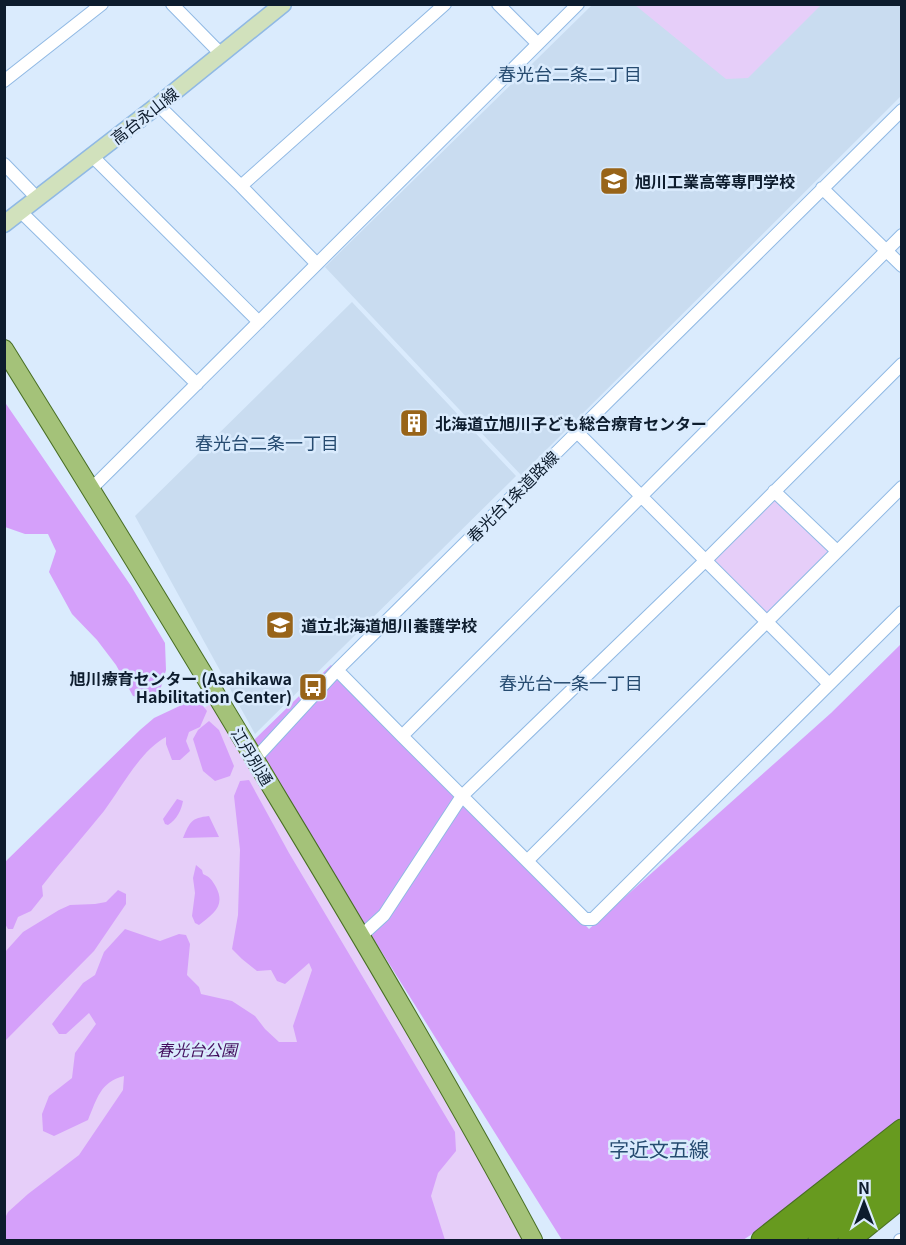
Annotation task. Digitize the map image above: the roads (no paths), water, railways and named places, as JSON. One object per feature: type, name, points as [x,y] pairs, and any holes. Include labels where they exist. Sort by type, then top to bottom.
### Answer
[{"type":"highway","points":[[762,1240],[902,1130]]},
{"type":"highway","points":[[789,1240],[902,1149]]},
{"type":"highway","points":[[819,1240],[902,1173]]},
{"type":"highway","points":[[849,1240],[902,1197]]},
{"type":"main road","name":"江丹別通","points":[[4,349],[361,936],[494,1167],[533,1240]]},
{"type":"main road","name":"江丹別通","points":[[494,1167],[546,1240]]},
{"type":"street","points":[[4,81],[102,4]]},
{"type":"street","points":[[172,4],[220,54]]},
{"type":"street","name":"高台永山線","points":[[4,224],[158,105],[283,4]]},
{"type":"street","points":[[241,186],[445,4]]},
{"type":"street","points":[[498,4],[538,44]]},
{"type":"street","points":[[91,489],[578,4]]},
{"type":"street","points":[[158,105],[317,264]]},
{"type":"street","name":"春光台1条道路線","points":[[255,759],[338,670],[902,110]]},
{"type":"street","points":[[92,156],[259,322]]},
{"type":"street","points":[[4,164],[38,199]]},
{"type":"street","points":[[822,188],[902,266]]},
{"type":"street","points":[[21,212],[196,384]]},
{"type":"street","points":[[402,736],[902,235]]},
{"type":"street","points":[[361,936],[384,915],[462,796],[705,561],[902,364]]},
{"type":"street","points":[[578,432],[829,684]]},
{"type":"street","points":[[527,861],[902,487]]},
{"type":"street","points":[[774,490],[837,551]]},
{"type":"street","points":[[338,670],[585,919],[593,919],[902,612]]},
{"type":"place","name":"旭川工業高等専門学校","points":[[614,181]]},
{"type":"place","name":"北海道立旭川子ども総合療育センター","points":[[414,423]]},
{"type":"place","name":"道立北海道旭川養護学校","points":[[280,625]]},
{"type":"place","name":"旭川療育センター (Asahikawa Habilitation Center)","points":[[313,687]]},
{"type":"district","name":"春光台二条二丁目","points":[[570,73]]},
{"type":"district","name":"春光台二条一丁目","points":[[267,442]]},
{"type":"district","name":"春光台一条一丁目","points":[[571,682]]},
{"type":"district","name":"字近文五線","points":[[659,1148]]},
{"type":"park label","name":"春光台公園","points":[[197,1049]]}]
